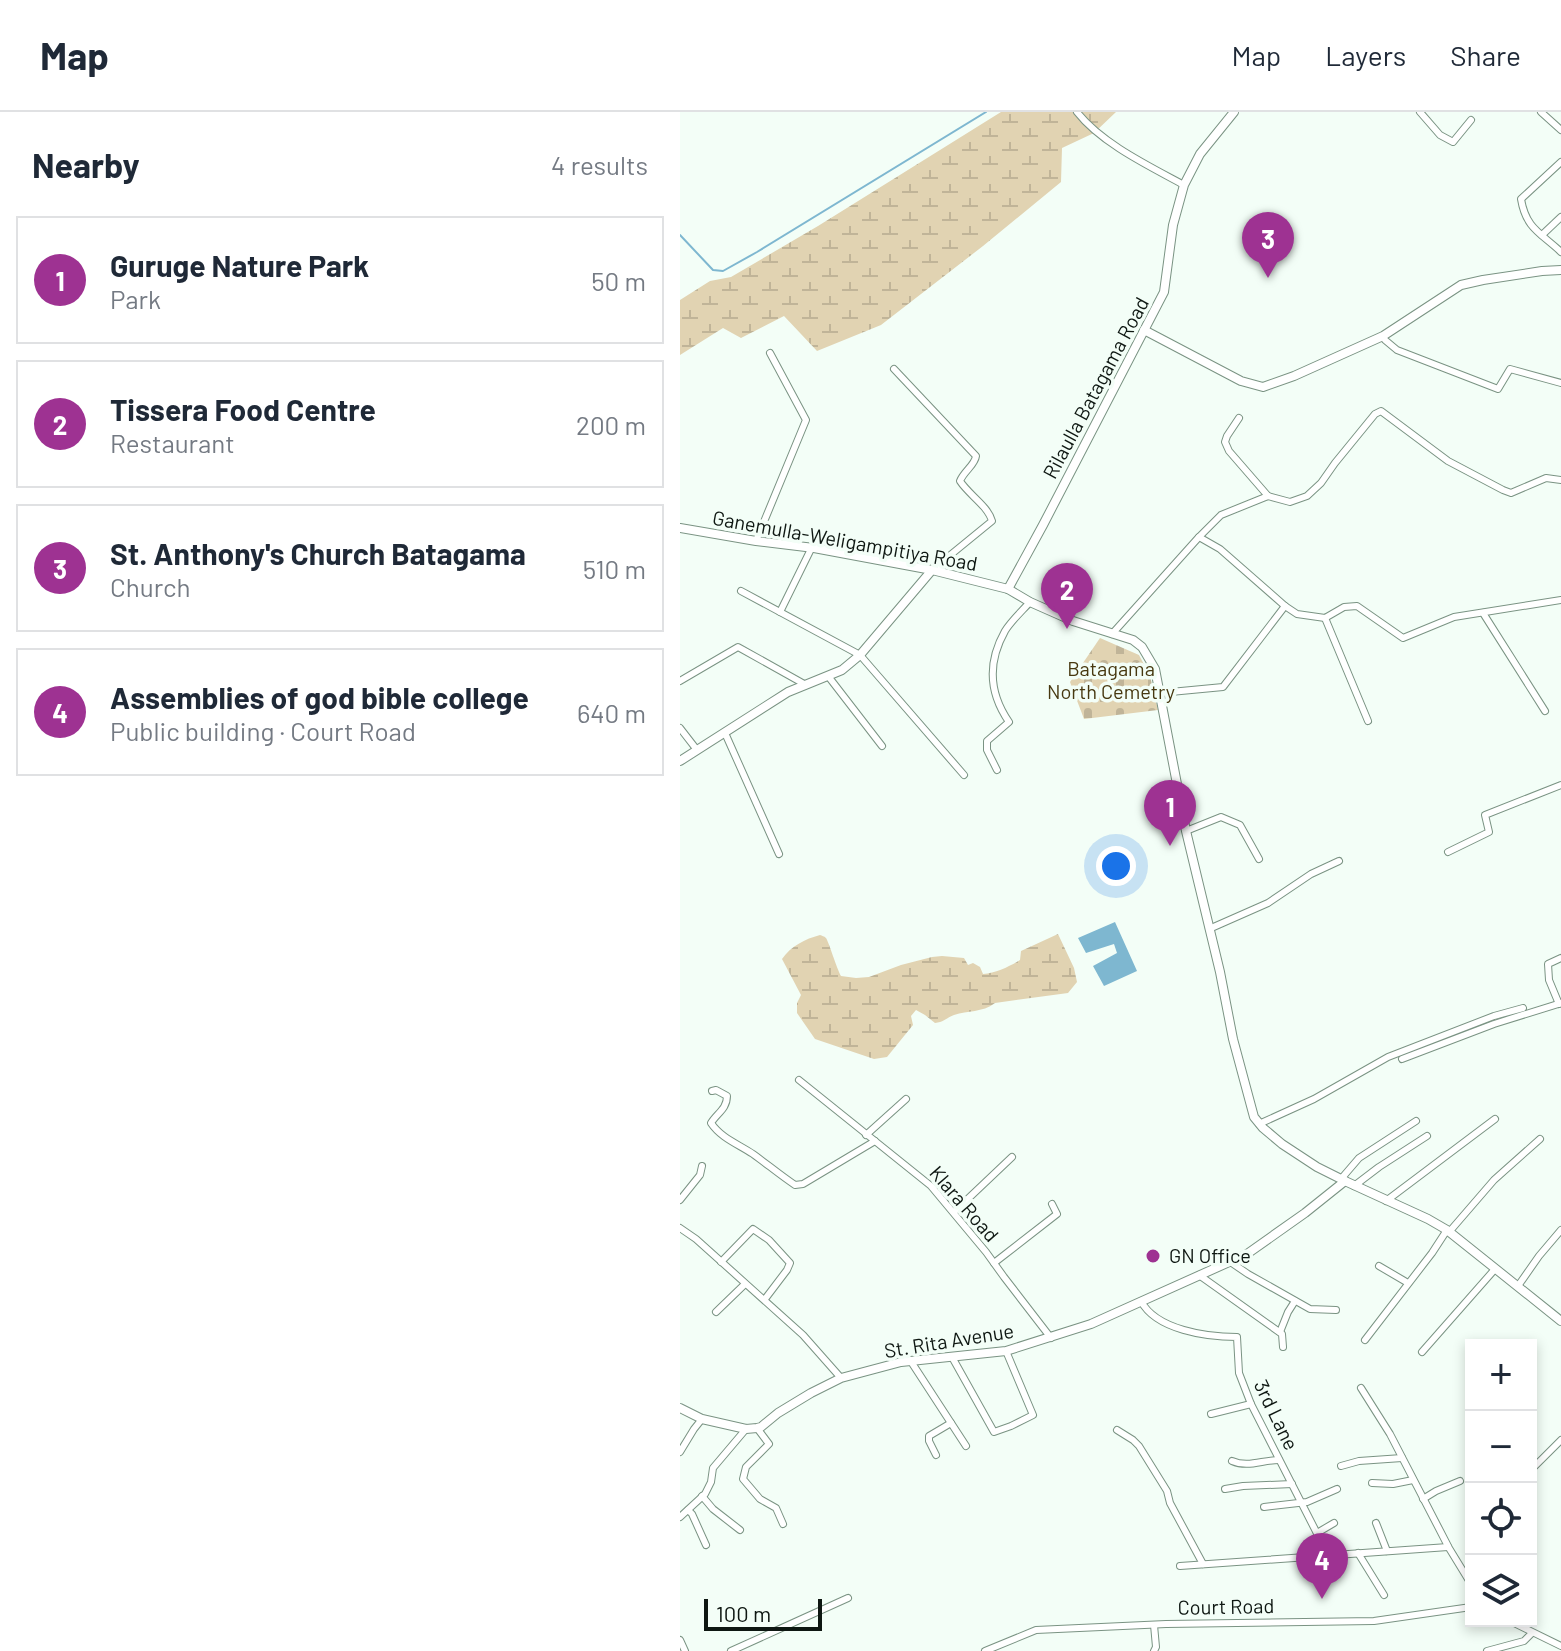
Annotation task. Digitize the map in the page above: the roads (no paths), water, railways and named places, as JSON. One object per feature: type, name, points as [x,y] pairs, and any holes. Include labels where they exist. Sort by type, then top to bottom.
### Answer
[{"type":"street","points":[[1077,112],[1121,150],[1184,185]]},
{"type":"street","name":"Rilaulla Batagama Road","points":[[1008,589],[1164,292],[1173,225],[1184,185],[1200,154],[1234,112]]},
{"type":"street","points":[[1420,112],[1440,135],[1453,142],[1471,120]]},
{"type":"street","points":[[1541,112],[1561,130]]},
{"type":"street","points":[[1561,162],[1521,199],[1523,214],[1532,228],[1561,252]]},
{"type":"street","points":[[1542,235],[1561,217]]},
{"type":"street","points":[[1144,330],[1241,381],[1263,387],[1383,336],[1461,285],[1561,270]]},
{"type":"street","points":[[1383,336],[1397,350],[1498,389],[1510,369],[1561,383]]},
{"type":"street","points":[[756,541],[806,420],[770,353]]},
{"type":"street","points":[[680,761],[788,692],[842,670],[860,655],[943,561],[992,521],[991,515],[960,481],[976,456],[894,369]]},
{"type":"street","points":[[1239,418],[1225,442],[1229,451],[1268,496],[1290,502],[1307,496],[1321,483],[1375,414],[1381,411],[1448,461],[1503,490],[1511,493],[1546,478],[1561,480]]},
{"type":"street","points":[[1112,634],[1221,515],[1268,496]]},
{"type":"street","name":"Ganemulla-Weligampitiya Road","points":[[680,528],[812,547],[1008,589],[1073,621],[1133,640],[1142,647],[1155,669],[1186,831],[1233,1039],[1254,1117],[1259,1124]]},
{"type":"street","points":[[1199,537],[1220,549],[1297,614],[1325,618],[1344,607],[1357,606],[1403,638],[1454,617],[1561,600]]},
{"type":"street","points":[[780,612],[812,547]]},
{"type":"street","points":[[741,591],[860,655],[964,775]]},
{"type":"street","points":[[997,770],[987,750],[987,741],[1009,722],[1000,709],[991,679],[995,655],[1006,630],[1030,602]]},
{"type":"street","points":[[1160,693],[1223,687],[1285,606]]},
{"type":"street","points":[[1483,613],[1545,711]]},
{"type":"street","points":[[1325,618],[1368,721]]},
{"type":"street","points":[[680,681],[738,647],[806,685]]},
{"type":"street","points":[[828,676],[882,746]]},
{"type":"street","points":[[680,728],[697,750]]},
{"type":"street","points":[[725,733],[779,854]]},
{"type":"street","points":[[1448,852],[1489,832],[1485,815],[1561,785]]},
{"type":"street","points":[[1186,831],[1221,817],[1240,825],[1259,859]]},
{"type":"street","points":[[1209,929],[1268,903],[1311,874],[1339,861]]},
{"type":"street","points":[[1402,1059],[1494,1024],[1560,1004],[1549,980],[1548,964],[1561,958]]},
{"type":"street","points":[[1523,1008],[1388,1057],[1314,1099],[1259,1124],[1317,1167],[1448,1231],[1561,1321]]},
{"type":"street","name":"Klara Road","points":[[799,1080],[931,1186],[1051,1338]]},
{"type":"street","points":[[712,1091],[727,1096],[724,1109],[711,1123],[713,1127],[795,1185],[803,1184],[875,1141]]},
{"type":"street","points":[[866,1135],[906,1099]]},
{"type":"street","points":[[1386,1201],[1495,1119]]},
{"type":"street","points":[[1343,1180],[1359,1158],[1416,1121]]},
{"type":"street","points":[[1354,1186],[1427,1136]]},
{"type":"street","points":[[1365,1340],[1448,1231],[1494,1180],[1540,1139]]},
{"type":"street","points":[[954,1212],[1012,1157]]},
{"type":"street","points":[[680,1200],[700,1175],[702,1166]]},
{"type":"street","name":"St. Rita Avenue","points":[[680,1408],[702,1419],[746,1429],[757,1428],[811,1393],[841,1378],[910,1360],[1006,1351],[1051,1338],[1091,1324],[1247,1254],[1305,1213],[1343,1180]]},
{"type":"street","points":[[994,1263],[1057,1214],[1052,1204]]},
{"type":"street","points":[[680,1228],[765,1299],[803,1335],[841,1378]]},
{"type":"street","points":[[721,1262],[753,1229],[769,1240],[790,1263],[765,1299]]},
{"type":"street","points":[[1518,1286],[1561,1230]]},
{"type":"street","points":[[1229,1261],[1310,1309],[1336,1310]]},
{"type":"street","points":[[1379,1266],[1408,1283]]},
{"type":"street","points":[[1422,1352],[1495,1269]]},
{"type":"street","points":[[1199,1275],[1280,1332],[1283,1347]]},
{"type":"street","points":[[716,1312],[745,1284]]},
{"type":"street","name":"3rd Lane","points":[[1141,1301],[1147,1311],[1166,1324],[1212,1336],[1237,1337],[1239,1373],[1251,1404],[1328,1555]]},
{"type":"street","points":[[1280,1332],[1295,1301]]},
{"type":"street","points":[[952,1357],[994,1432],[1033,1415],[1006,1351]]},
{"type":"street","points":[[910,1360],[966,1446]]},
{"type":"street","points":[[1361,1388],[1390,1434],[1448,1547],[1465,1567]]},
{"type":"street","points":[[1211,1414],[1251,1404]]},
{"type":"street","points":[[680,1452],[702,1419]]},
{"type":"street","points":[[936,1455],[929,1436],[951,1423]]},
{"type":"street","points":[[757,1428],[769,1444],[751,1461],[743,1473],[743,1479],[760,1499],[776,1508],[783,1524]]},
{"type":"street","points":[[680,1517],[702,1496],[711,1482],[713,1468],[746,1429]]},
{"type":"street","points":[[1117,1430],[1139,1446],[1167,1491],[1170,1503],[1203,1564]]},
{"type":"street","points":[[1537,1464],[1561,1440]]},
{"type":"street","points":[[1341,1466],[1359,1461],[1402,1458]]},
{"type":"street","points":[[1232,1461],[1250,1465],[1279,1460]]},
{"type":"street","points":[[1372,1483],[1393,1484],[1413,1480]]},
{"type":"street","points":[[1423,1499],[1460,1481]]},
{"type":"street","points":[[1225,1489],[1292,1484]]},
{"type":"street","points":[[1264,1507],[1307,1502],[1337,1489]]},
{"type":"street","points":[[702,1496],[740,1530]]},
{"type":"street","points":[[688,1510],[706,1545]]},
{"type":"street","points":[[1317,1533],[1334,1523]]},
{"type":"street","points":[[1376,1523],[1387,1551]]},
{"type":"street","points":[[1180,1566],[1448,1547]]},
{"type":"street","points":[[1358,1553],[1384,1595]]},
{"type":"street","points":[[731,1651],[848,1598]]},
{"type":"street","name":"Court Road","points":[[985,1651],[1036,1630],[1374,1621],[1465,1608]]},
{"type":"street","points":[[1154,1625],[1154,1651]]},
{"type":"street","points":[[1521,1627],[1561,1646]]},
{"type":"street","points":[[1487,1651],[1524,1641],[1532,1633]]},
{"type":"street","points":[[680,1640],[685,1651]]},
{"type":"water","points":[[1115,922],[1137,971],[1104,986],[1093,966],[1117,953],[1114,944],[1086,953],[1078,938]]},
{"type":"waterway","points":[[680,235],[713,270],[723,271],[986,112]]},
{"type":"place","name":"St. Anthony's Church Batagama","points":[[1268,278]]},
{"type":"place","name":"Tissera Food Centre","points":[[1067,629]]},
{"type":"place","name":"Guruge Nature Park","points":[[1170,846]]},
{"type":"place","name":"GN Office","points":[[1153,1256]]},
{"type":"place","name":"Assemblies of god bible college","points":[[1322,1599]]},
{"type":"park label","name":"Batagama North Cemetry","points":[[1111,680]]}]
